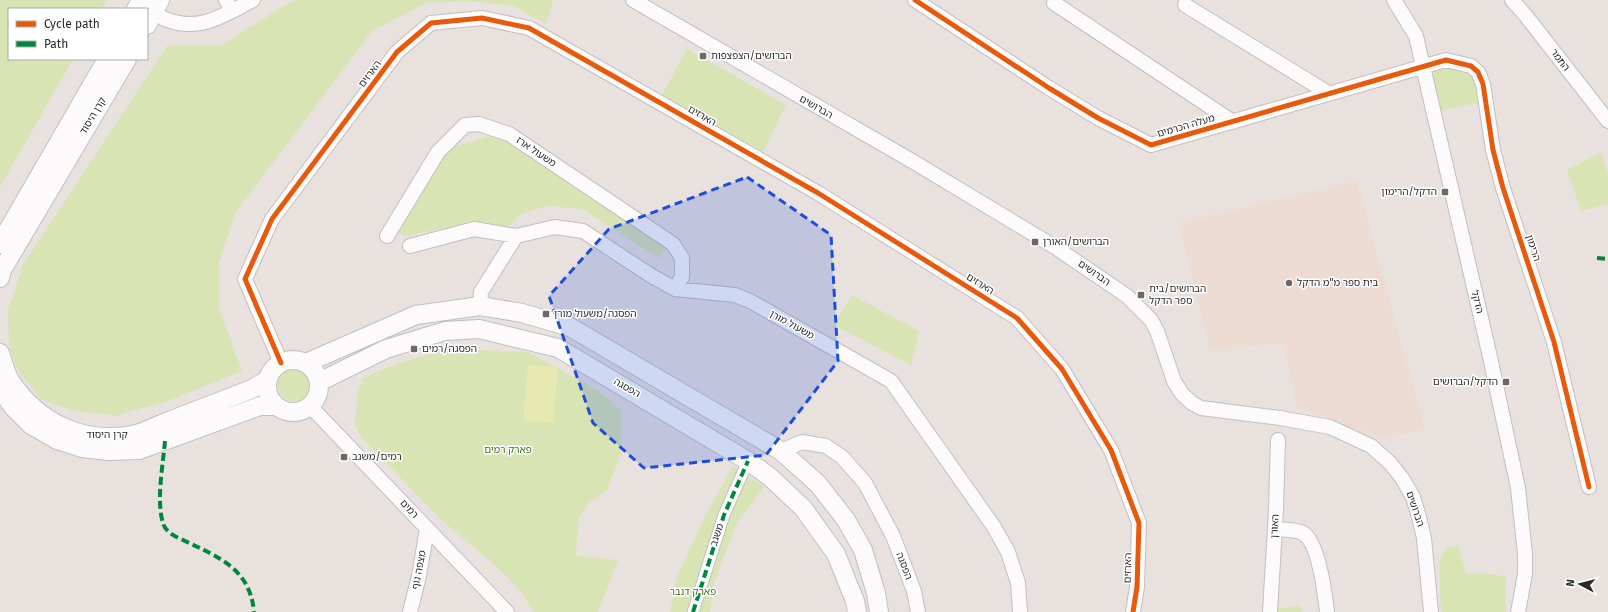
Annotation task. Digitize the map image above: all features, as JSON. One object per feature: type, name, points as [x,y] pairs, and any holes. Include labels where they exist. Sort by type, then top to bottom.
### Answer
[{"type":"street","points":[[148,9],[164,18],[186,24],[210,22],[229,6],[253,0]]},
{"type":"street","name":"הברושים","points":[[633,0],[921,166],[1055,246],[1128,296],[1151,320],[1157,331],[1174,381],[1182,394],[1201,408],[1330,426],[1371,446],[1390,463],[1402,478],[1413,497],[1424,538],[1431,612]]},
{"type":"street","name":"מעלה הכרמים","points":[[915,0],[1043,84],[1098,118],[1151,145],[1423,66]]},
{"type":"street","name":"הדקל","points":[[1394,0],[1416,36],[1490,357],[1518,488],[1525,554],[1525,574],[1518,612]]},
{"type":"street","name":"התמר","points":[[1512,0],[1608,121]]},
{"type":"street","points":[[1054,3],[1233,122]]},
{"type":"street","points":[[1185,5],[1328,93]]},
{"type":"street","name":"הארזים","points":[[281,363],[245,279],[272,219],[398,52],[431,23],[482,18],[529,28],[818,193],[1017,318],[1062,369],[1111,450],[1139,523],[1134,612]]},
{"type":"street","name":"קרן היסוד","points":[[0,244],[106,60]]},
{"type":"street","name":"קרן היסוד","points":[[0,278],[2,270],[126,60]]},
{"type":"street","name":"הרימון","points":[[1423,66],[1446,60],[1471,66],[1478,72],[1483,84],[1493,150],[1503,188],[1554,342],[1588,487]]},
{"type":"street","name":"משעול ארז","points":[[387,236],[438,152],[465,125],[479,124],[509,134],[673,244],[682,258],[682,277],[675,289]]},
{"type":"street","name":"משעול מורן","points":[[516,236],[555,227],[583,230],[650,275],[675,289],[720,293],[740,297],[891,381],[994,527],[1008,552],[1018,583],[1020,612]]},
{"type":"street","points":[[410,246],[474,230],[516,236],[481,292],[479,329]]},
{"type":"street","points":[[306,363],[416,314],[480,306],[522,313],[570,327],[781,451],[818,484],[846,520],[863,550],[876,593],[879,612]]},
{"type":"street","name":"הפסגה","points":[[319,382],[386,349],[445,331],[479,329],[558,348],[748,461],[770,477],[803,508],[836,554],[855,601],[857,612]]},
{"type":"street","name":"קרן היסוד","points":[[0,353],[10,380],[24,398],[39,413],[61,426],[82,435],[109,437],[133,435],[252,389],[267,380]]},
{"type":"street","points":[[294,359],[306,363],[316,372],[319,382],[317,398],[304,410],[287,412],[276,406],[268,395],[267,380],[272,370],[286,360],[294,359]]},
{"type":"street","name":"קרן היסוד","points":[[0,388],[13,407],[32,425],[57,440],[82,448],[109,451],[139,450],[260,406],[276,406]]},
{"type":"street","name":"רמים","points":[[310,406],[507,612]]},
{"type":"street","name":"האורן","points":[[1270,612],[1278,440]]},
{"type":"street","name":"הפסגה","points":[[781,451],[802,442],[826,446],[842,457],[865,483],[893,536],[914,591],[918,612]]},
{"type":"street","name":"משגב","points":[[693,612],[724,516],[748,461]]},
{"type":"street","name":"מצפה נוף","points":[[410,612],[419,576],[426,529]]},
{"type":"street","points":[[1275,529],[1294,530],[1303,533],[1310,540],[1323,580],[1327,612]]},
{"type":"highlighted area","points":[[747,177],[831,235],[838,361],[766,455],[644,468],[593,423],[549,296],[609,229]]},
{"type":"shaded area","name":"בית ספר מ\"מ הדקל","points":[[1357,181],[1425,430],[1380,438],[1297,406],[1283,343],[1210,350],[1179,223]]},
{"type":"green space","points":[[0,0],[107,0],[103,8],[8,8],[8,60],[72,60],[0,187]]},
{"type":"green space","points":[[297,0],[553,0],[546,24],[514,6],[468,1],[426,3],[372,31],[235,213],[219,263],[219,309],[242,371],[165,402],[115,416],[70,410],[41,399],[18,370],[9,347],[8,310],[23,265],[167,46],[223,45],[280,8]]},
{"type":"green space","points":[[687,49],[786,105],[762,154],[662,95]]},
{"type":"green space","points":[[1461,68],[1477,77],[1481,102],[1439,111],[1430,71]]},
{"type":"green space","points":[[498,134],[669,244],[659,258],[582,209],[547,206],[519,215],[500,237],[471,223],[405,236],[395,232],[449,148]]},
{"type":"green space","points":[[1601,152],[1608,175],[1608,204],[1581,211],[1567,170]]},
{"type":"green space","points":[[852,295],[919,331],[911,365],[834,325]]},
{"type":"green space","name":"פארק רמים","points":[[453,349],[528,352],[599,391],[622,411],[621,454],[607,490],[588,504],[579,519],[576,556],[618,560],[598,612],[533,612],[527,600],[506,576],[445,523],[361,437],[355,424],[358,393],[362,379],[407,361]]},
{"type":"green space","points":[[528,365],[558,368],[553,423],[523,420]]},
{"type":"green space","points":[[294,369],[300,370],[307,376],[310,385],[309,391],[303,398],[294,401],[288,400],[281,394],[278,385],[279,379],[285,372]]},
{"type":"green space","name":"פארק דנבר","points":[[733,466],[764,487],[737,522],[714,583],[710,612],[670,612],[677,577],[706,514]]},
{"type":"green space","points":[[1458,545],[1466,573],[1492,574],[1506,577],[1506,612],[1441,612],[1439,562],[1446,548]]},
{"type":"green space","points":[[1300,605],[1302,612],[1278,612],[1278,609]]},
{"type":"marked path","points":[[1597,258],[1608,259]]},
{"type":"marked path","points":[[165,441],[160,494],[161,514],[164,526],[168,532],[174,536],[220,559],[239,574],[251,597],[254,612]]},
{"type":"marked path","points":[[693,612],[724,515],[748,461]]},
{"type":"cycle path","points":[[915,0],[1049,88],[1098,118],[1151,145],[1446,60],[1471,66],[1478,72],[1483,84],[1493,150],[1503,188],[1554,342],[1589,487]]},
{"type":"cycle path","points":[[281,363],[245,279],[272,219],[397,52],[431,23],[482,18],[529,28],[818,193],[1017,318],[1062,369],[1111,450],[1139,523],[1137,587],[1133,612]]},
{"type":"place","name":"הברושים/הצפצפות","points":[[703,56]]},
{"type":"place","name":"הדקל/הרימון","points":[[1445,192]]},
{"type":"place","name":"הברושים/האורן","points":[[1035,242]]},
{"type":"place","name":"בית ספר מ\"מ הדקל","points":[[1289,283]]},
{"type":"place","name":"הברושים/בית ספר הדקל","points":[[1141,295]]},
{"type":"place","name":"הפסגה/משעול מורן","points":[[546,314]]},
{"type":"place","name":"הפסגה/רמים","points":[[414,349]]},
{"type":"place","name":"הדקל/הברושים","points":[[1506,382]]},
{"type":"place","name":"רמים/משגב","points":[[344,457]]}]
